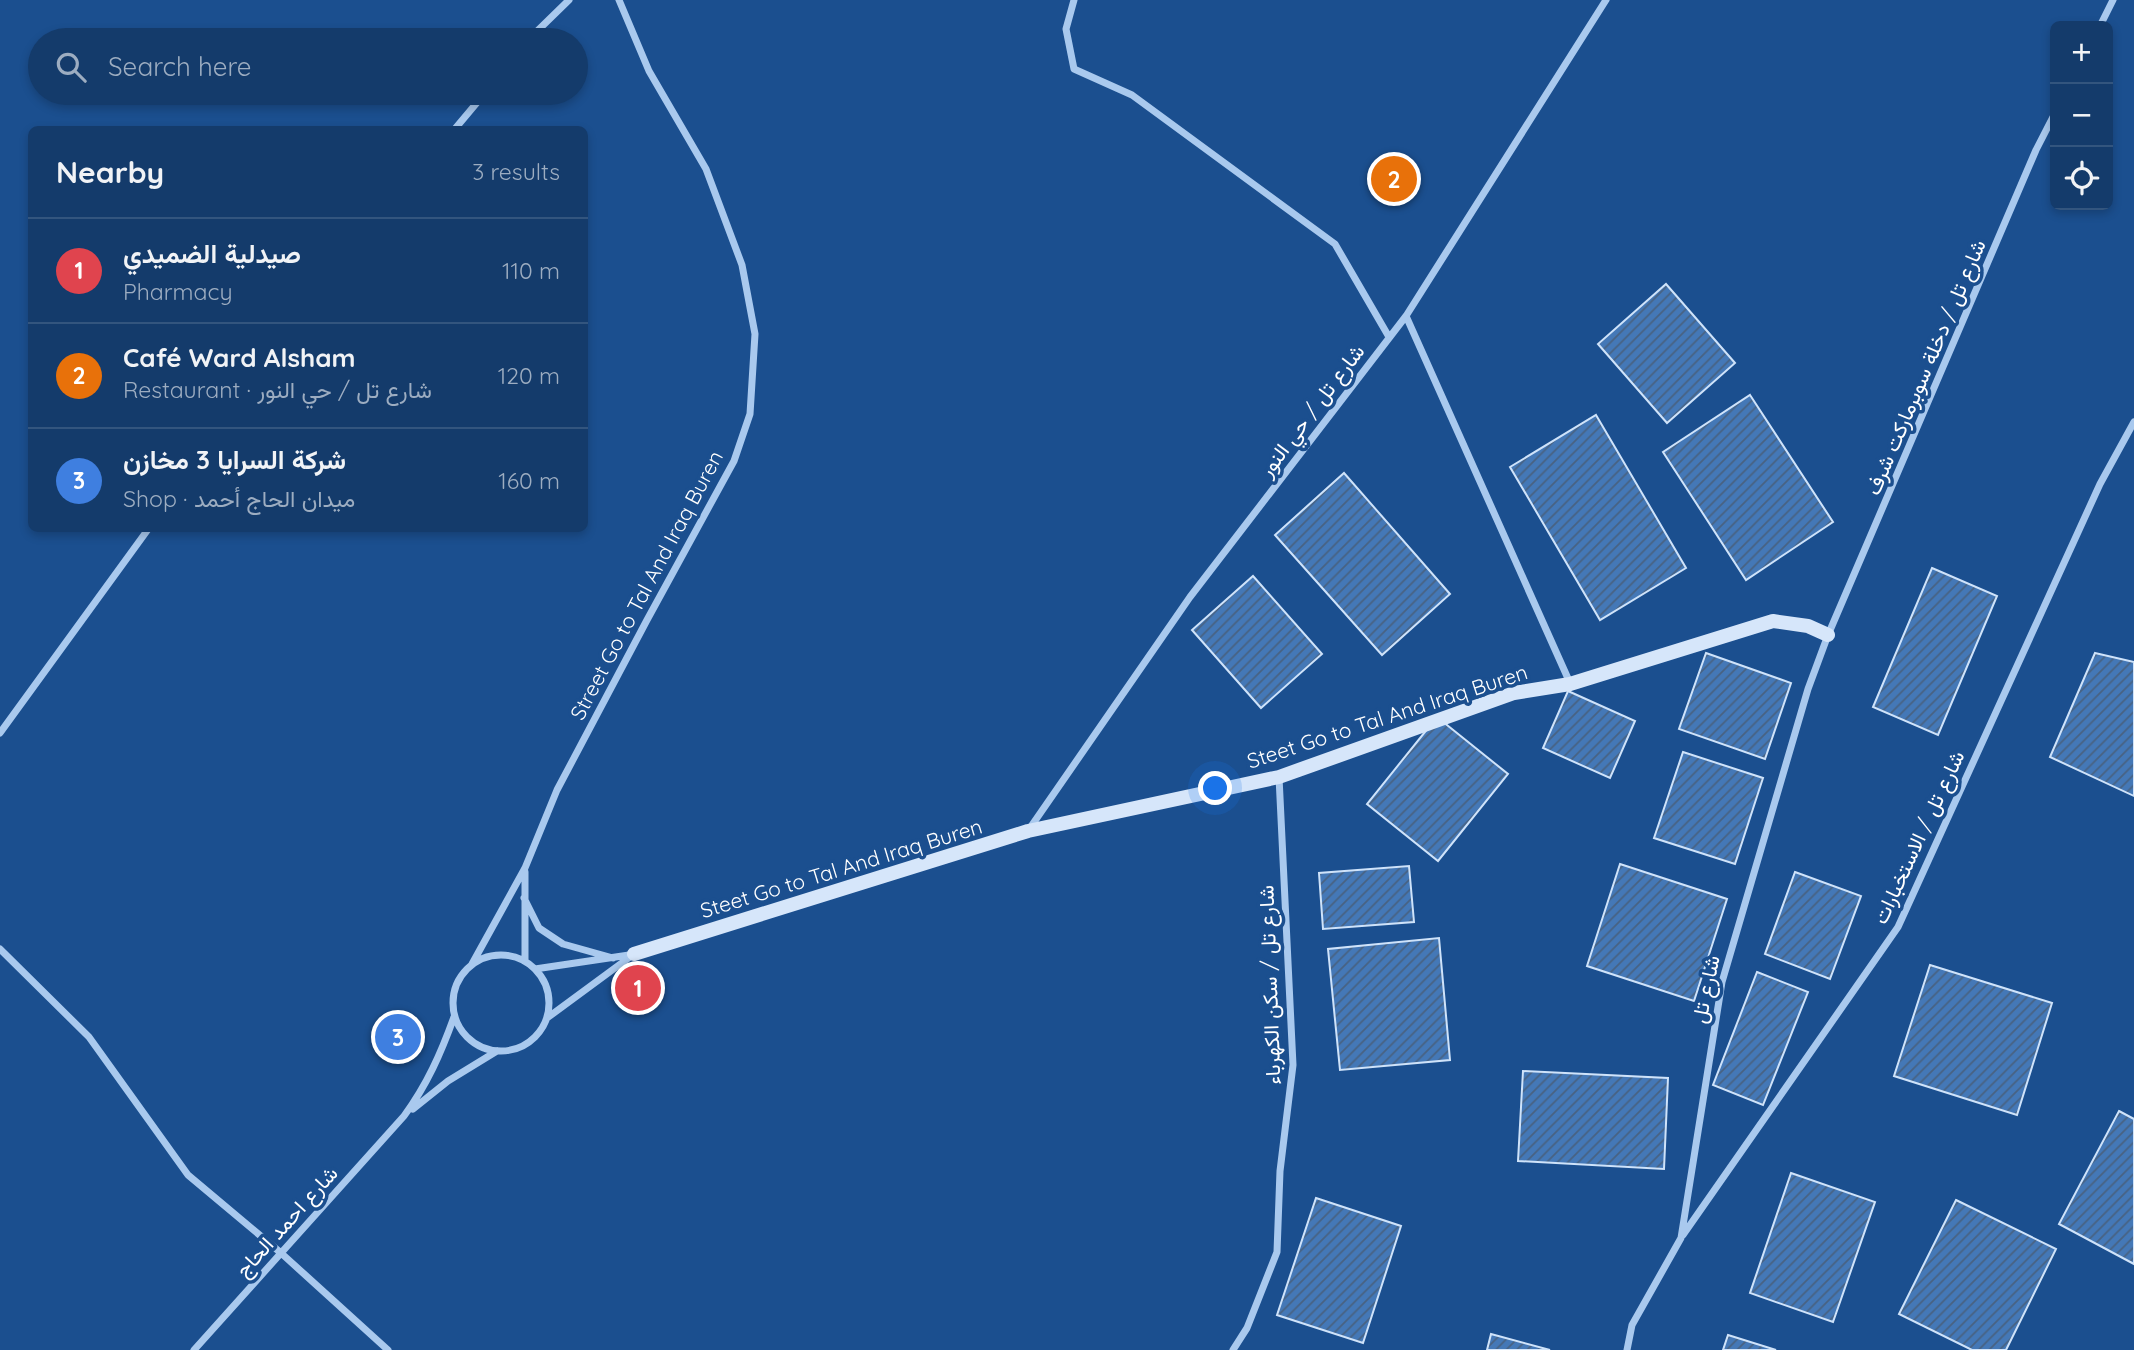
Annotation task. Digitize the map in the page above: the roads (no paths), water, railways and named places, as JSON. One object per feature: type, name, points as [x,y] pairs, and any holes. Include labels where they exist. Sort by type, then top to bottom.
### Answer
[{"type":"street","points":[[540,28],[569,0]]},
{"type":"street","name":"Street Go to Tal And Iraq Buren","points":[[525,868],[557,790],[734,461],[750,414],[755,334],[742,265],[706,169],[649,71],[619,0]]},
{"type":"street","points":[[1074,0],[1066,29],[1074,69],[1132,95],[1335,244],[1389,337]]},
{"type":"street","name":"شارع تل / حي النور","points":[[1028,831],[1191,597],[1406,316],[1606,0]]},
{"type":"street","points":[[2102,21],[2113,0]]},
{"type":"street","points":[[457,126],[475,105]]},
{"type":"street","name":"شارع تل / دخلة سوبرماركت شرف","points":[[1828,635],[2050,123]]},
{"type":"street","points":[[1406,316],[1570,684]]},
{"type":"street","name":"شارع تل / الاستخبارات","points":[[1681,1238],[1898,927],[2100,484],[2134,422]]},
{"type":"street","points":[[0,733],[146,532]]},
{"type":"street","name":"Steet Go to Tal And Iraq Buren","points":[[634,954],[1028,831],[1279,777],[1514,693],[1570,684],[1773,621],[1808,626],[1828,635]]},
{"type":"street","name":"شارع تل","points":[[1627,1350],[1632,1325],[1681,1238],[1722,982],[1808,689],[1828,635]]},
{"type":"street","name":"شارع تل / سكن الكهرباء","points":[[1233,1350],[1247,1328],[1277,1252],[1280,1171],[1293,1065],[1279,777]]},
{"type":"street","points":[[525,868],[525,961]]},
{"type":"street","points":[[472,964],[525,868]]},
{"type":"street","points":[[524,898],[539,928],[563,944],[612,958]]},
{"type":"street","points":[[0,949],[89,1037],[187,1175],[281,1253],[388,1350]]},
{"type":"street","points":[[507,954],[525,961],[544,982],[549,997],[548,1014],[542,1028],[532,1040],[519,1049],[503,1052],[487,1050],[472,1043],[461,1032],[454,1017],[452,1002],[455,986],[463,972],[472,964],[491,956],[507,954]]},
{"type":"street","points":[[535,969],[634,954]]},
{"type":"street","points":[[546,1019],[634,954]]},
{"type":"street","points":[[404,1116],[420,1094],[437,1062],[454,1017]]},
{"type":"street","points":[[404,1116],[448,1081],[497,1051]]},
{"type":"street","name":"شارع احمد الحاج","points":[[194,1350],[404,1116]]},
{"type":"place","name":"Café Ward Alsham","points":[[1394,179]]},
{"type":"place","name":"صيدلية الضميدي","points":[[638,988]]},
{"type":"place","name":"شركة السرايا 3 مخازن","points":[[398,1037]]}]
